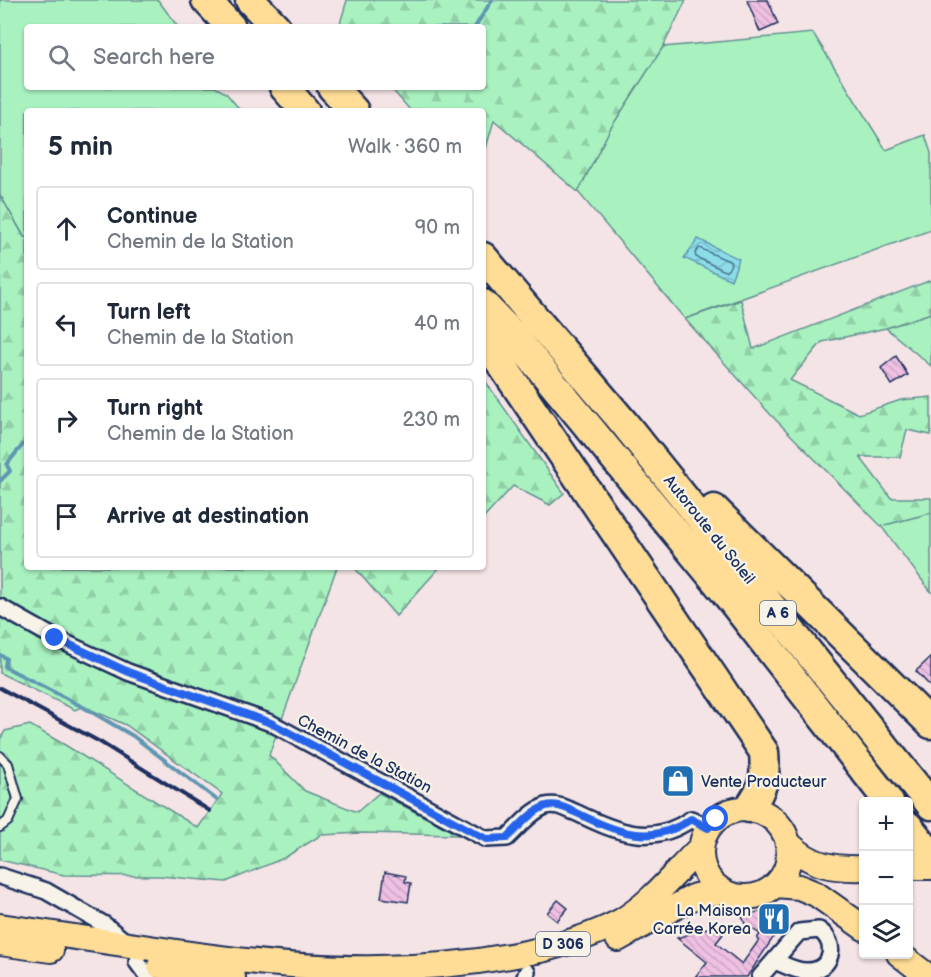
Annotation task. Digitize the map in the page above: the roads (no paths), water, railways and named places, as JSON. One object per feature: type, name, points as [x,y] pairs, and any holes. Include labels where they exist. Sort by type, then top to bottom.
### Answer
[{"type":"highway","points":[[206,0],[228,24]]},
{"type":"highway","points":[[250,0],[273,24]]},
{"type":"highway","points":[[287,90],[302,108]]},
{"type":"highway","points":[[335,90],[351,108]]},
{"type":"highway","name":"Autoroute du Soleil","points":[[486,261],[624,423],[931,805]]},
{"type":"highway","name":"Autoroute du Soleil","points":[[486,307],[511,333],[703,565],[886,797]]},
{"type":"highway","points":[[486,341],[764,752],[765,776],[749,808]]},
{"type":"highway","points":[[624,423],[931,724]]},
{"type":"highway","points":[[913,831],[931,855]]},
{"type":"main road","points":[[749,808],[763,811],[775,819],[784,831],[789,844],[790,859],[785,873],[776,885],[764,893],[750,897],[736,896],[723,891],[705,872],[702,860],[705,837],[726,813],[749,808]]},
{"type":"main road","name":"D 306","points":[[0,926],[138,961],[275,965],[356,972],[430,971],[517,957],[574,941],[614,924],[632,914],[656,894],[705,837]]},
{"type":"main road","points":[[789,844],[808,860],[844,869],[859,868]]},
{"type":"main road","points":[[913,867],[931,867]]},
{"type":"main road","points":[[776,885],[799,887],[816,894],[859,924]]},
{"type":"main road","name":"D 306","points":[[490,977],[526,974],[586,954],[637,930],[695,896],[723,891]]},
{"type":"main road","name":"D 306","points":[[0,943],[138,961],[233,977]]},
{"type":"main road","points":[[906,959],[929,977]]},
{"type":"street","name":"Chemin de la Station","points":[[0,607],[55,638],[128,672],[271,723],[486,839],[507,838],[537,810],[548,806],[561,806],[608,828],[629,834],[642,835],[672,830],[691,819],[705,837]]},
{"type":"street","points":[[0,876],[46,891],[105,925],[138,961]]},
{"type":"street","points":[[760,977],[775,961]]},
{"type":"lane","points":[[0,756],[8,764],[18,799],[8,821],[0,827]]},
{"type":"water","points":[[698,239],[739,259],[731,280],[684,258]]},
{"type":"waterway","points":[[477,24],[492,0]]},
{"type":"waterway","points":[[0,481],[10,471],[8,463],[24,444]]},
{"type":"waterway","points":[[0,655],[6,658],[5,667],[83,707],[133,736],[217,800]]},
{"type":"railway","points":[[0,688],[100,742],[210,811]]},
{"type":"place","name":"Vente Producteur","points":[[678,781]]},
{"type":"place","name":"La Maison Carrée Korea","points":[[774,919]]}]
